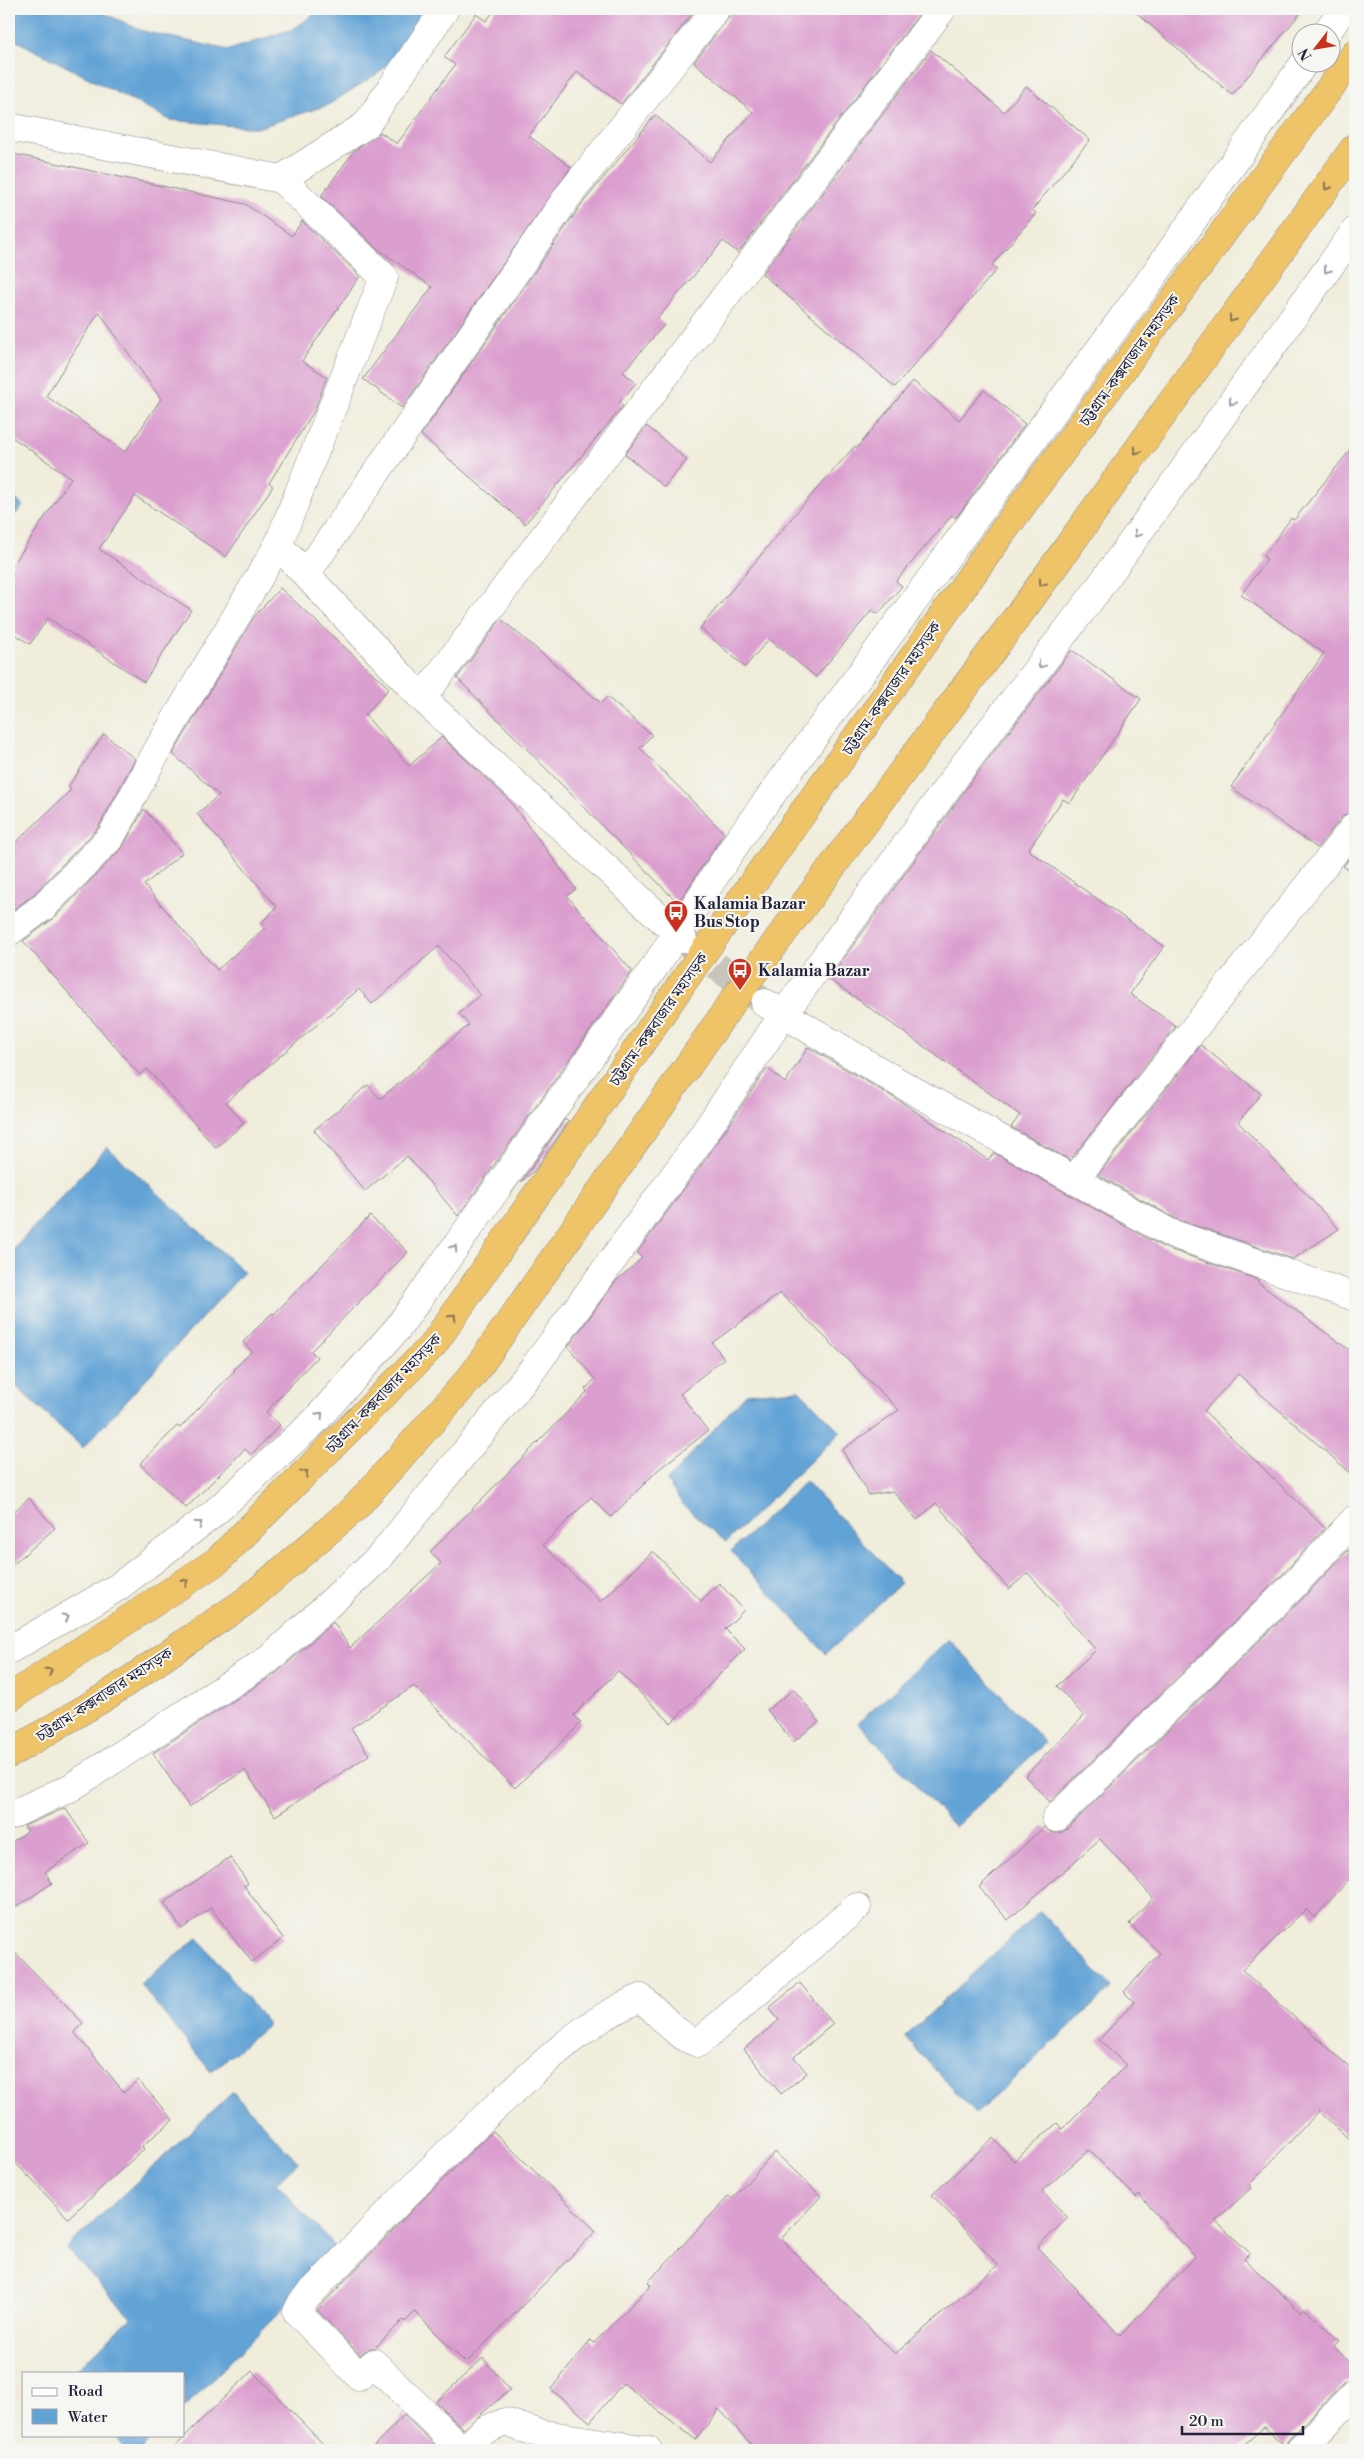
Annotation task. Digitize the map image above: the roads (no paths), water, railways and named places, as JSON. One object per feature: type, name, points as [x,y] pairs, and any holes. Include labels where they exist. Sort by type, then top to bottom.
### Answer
[{"type":"highway","name":"চট্টগ্রাম-কক্সবাজার মহাসড়ক","points":[[9,1698],[217,1561],[433,1345],[701,956],[998,538],[1355,54]]},
{"type":"highway","name":"চট্টগ্রাম-কক্সবাজার মহাসড়ক","points":[[9,1754],[105,1697],[246,1601],[356,1507],[472,1376],[740,991],[1034,594],[1355,147]]},
{"type":"street","points":[[281,178],[366,125],[445,9]]},
{"type":"street","points":[[306,574],[568,196],[716,9]]},
{"type":"street","points":[[422,698],[942,9]]},
{"type":"street","points":[[1334,22],[1344,9]]},
{"type":"street","points":[[9,1650],[118,1587],[213,1514],[315,1420],[397,1329],[656,965],[680,936],[747,828],[1149,282],[1298,72]]},
{"type":"street","points":[[9,127],[281,178],[384,277],[278,545],[157,751],[111,836],[43,907],[9,932]]},
{"type":"street","points":[[9,1816],[70,1788],[269,1659],[379,1558],[532,1370],[695,1146],[774,1009],[1093,596],[1355,231]]},
{"type":"street","points":[[278,545],[422,698],[680,936]]},
{"type":"street","points":[[1074,1180],[1355,826]]},
{"type":"street","points":[[774,1009],[1074,1180],[1170,1232],[1355,1297]]},
{"type":"street","points":[[1056,1818],[1292,1587],[1355,1519]]},
{"type":"street","points":[[648,2450],[538,2433],[505,2422],[483,2430],[464,2450],[374,2363],[359,2376],[297,2312],[302,2302],[475,2126],[565,2043],[620,2006],[641,1998],[656,2010],[684,2039],[698,2043],[857,1907]]},
{"type":"street","points":[[1300,2450],[1355,2394]]},
{"type":"water","points":[[9,9],[95,9],[143,31],[229,50],[295,28],[321,9],[431,9],[418,28],[380,72],[328,105],[257,128],[170,120],[9,37]]},
{"type":"water","points":[[9,493],[23,506],[9,521]]},
{"type":"water","points":[[107,1147],[244,1272],[83,1448],[9,1380],[9,1254]]},
{"type":"water","points":[[799,1390],[841,1432],[726,1542],[684,1506],[667,1481],[746,1394]]},
{"type":"water","points":[[806,1481],[901,1583],[826,1654],[731,1551]]},
{"type":"water","points":[[949,1639],[1045,1743],[955,1827],[858,1723]]},
{"type":"water","points":[[1040,1911],[1112,1987],[976,2114],[905,2037]]},
{"type":"water","points":[[198,1938],[269,2025],[211,2072],[140,1984]]},
{"type":"water","points":[[233,2092],[298,2162],[276,2183],[340,2252],[185,2407],[185,2372],[74,2372],[131,2318],[66,2248]]},
{"type":"water","points":[[114,2436],[155,2436],[141,2450],[127,2450]]},
{"type":"tunnel","points":[[683,940],[762,1001]]},
{"type":"place","name":"Kalamia Bazar Bus Stop","points":[[676,933]]},
{"type":"place","name":"Kalamia Bazar","points":[[740,991]]}]
